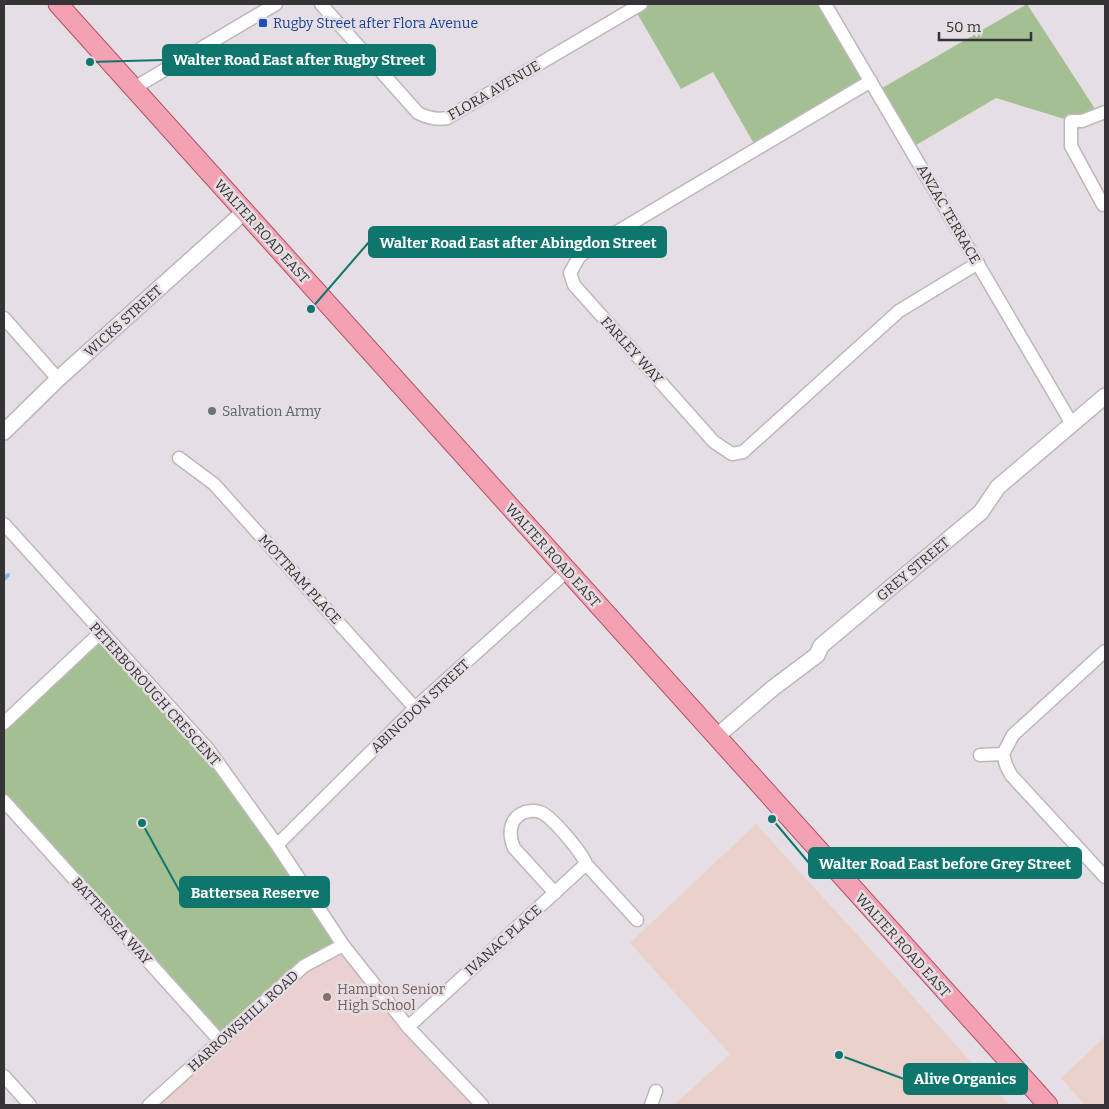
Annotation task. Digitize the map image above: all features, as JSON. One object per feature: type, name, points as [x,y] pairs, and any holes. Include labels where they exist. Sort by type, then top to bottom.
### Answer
[{"type":"main road","name":"WALTER ROAD EAST","points":[[58,4],[1048,1105]]},
{"type":"street","points":[[134,88],[276,4]]},
{"type":"street","name":"FLORA AVENUE","points":[[322,4],[418,113],[438,120],[447,118],[641,4]]},
{"type":"street","name":"ANZAC TERRACE","points":[[825,4],[1072,424]]},
{"type":"street","name":"FARLEY WAY","points":[[871,81],[590,248],[579,257],[570,273],[574,285],[714,442],[732,454],[743,452],[899,311],[978,263]]},
{"type":"street","points":[[1103,205],[1071,146],[1070,121],[1082,121],[1105,112]]},
{"type":"street","name":"WICKS STREET","points":[[4,432],[58,379],[244,212]]},
{"type":"street","points":[[4,318],[58,379]]},
{"type":"street","name":"GREY STREET","points":[[716,737],[773,688],[817,655],[820,646],[980,512],[998,486],[1105,396]]},
{"type":"street","name":"MOTTRAM PLACE","points":[[179,458],[214,484],[415,708]]},
{"type":"street","name":"PETERBOROUGH CRESCENT","points":[[4,524],[208,749],[277,845],[343,945],[408,1027],[482,1105]]},
{"type":"street","name":"ABINGDON STREET","points":[[277,845],[415,708],[567,571]]},
{"type":"street","points":[[4,723],[101,632]]},
{"type":"street","points":[[1105,651],[1014,735],[1003,754],[1011,774],[1105,877]]},
{"type":"street","points":[[980,755],[1003,754]]},
{"type":"street","name":"BATTERSEA WAY","points":[[4,801],[220,1041]]},
{"type":"street","points":[[555,893],[514,848],[510,833],[511,826],[515,818],[531,810],[539,811],[547,816],[583,855],[586,864],[637,920]]},
{"type":"street","name":"IVANAC PLACE","points":[[408,1027],[586,864]]},
{"type":"street","name":"HARROWSHILL ROAD","points":[[149,1105],[304,966],[343,945]]},
{"type":"street","points":[[4,1076],[30,1105]]},
{"type":"street","points":[[651,1105],[656,1091]]},
{"type":"shaded area","points":[[756,824],[1009,1105],[674,1105],[730,1054],[630,943]]},
{"type":"shaded area","name":"Hampton Senior High School","points":[[343,945],[482,1105],[149,1105],[304,966]]},
{"type":"shaded area","points":[[1105,1037],[1105,1105],[1085,1105],[1061,1078]]},
{"type":"green space","points":[[641,4],[825,4],[871,81],[757,149],[713,72],[681,89],[634,8]]},
{"type":"green space","points":[[1027,4],[1099,115],[1071,121],[996,98],[911,148],[877,91]]},
{"type":"green space","points":[[101,632],[208,749],[343,945],[304,966],[220,1041],[4,801],[4,723]]},
{"type":"waterway","points":[[4,579],[8,575]]},
{"type":"place","name":"Rugby Street after Flora Avenue","points":[[263,23]]},
{"type":"place","name":"Walter Road East after Rugby Street","points":[[90,62]]},
{"type":"place","name":"Walter Road East after Abingdon Street","points":[[311,309]]},
{"type":"place","name":"Salvation Army","points":[[212,411]]},
{"type":"place","name":"Walter Road East before Grey Street","points":[[772,819]]},
{"type":"place","name":"Battersea Reserve","points":[[142,823]]},
{"type":"place","name":"Hampton Senior High School","points":[[327,997]]},
{"type":"place","name":"Alive Organics","points":[[839,1055]]}]
